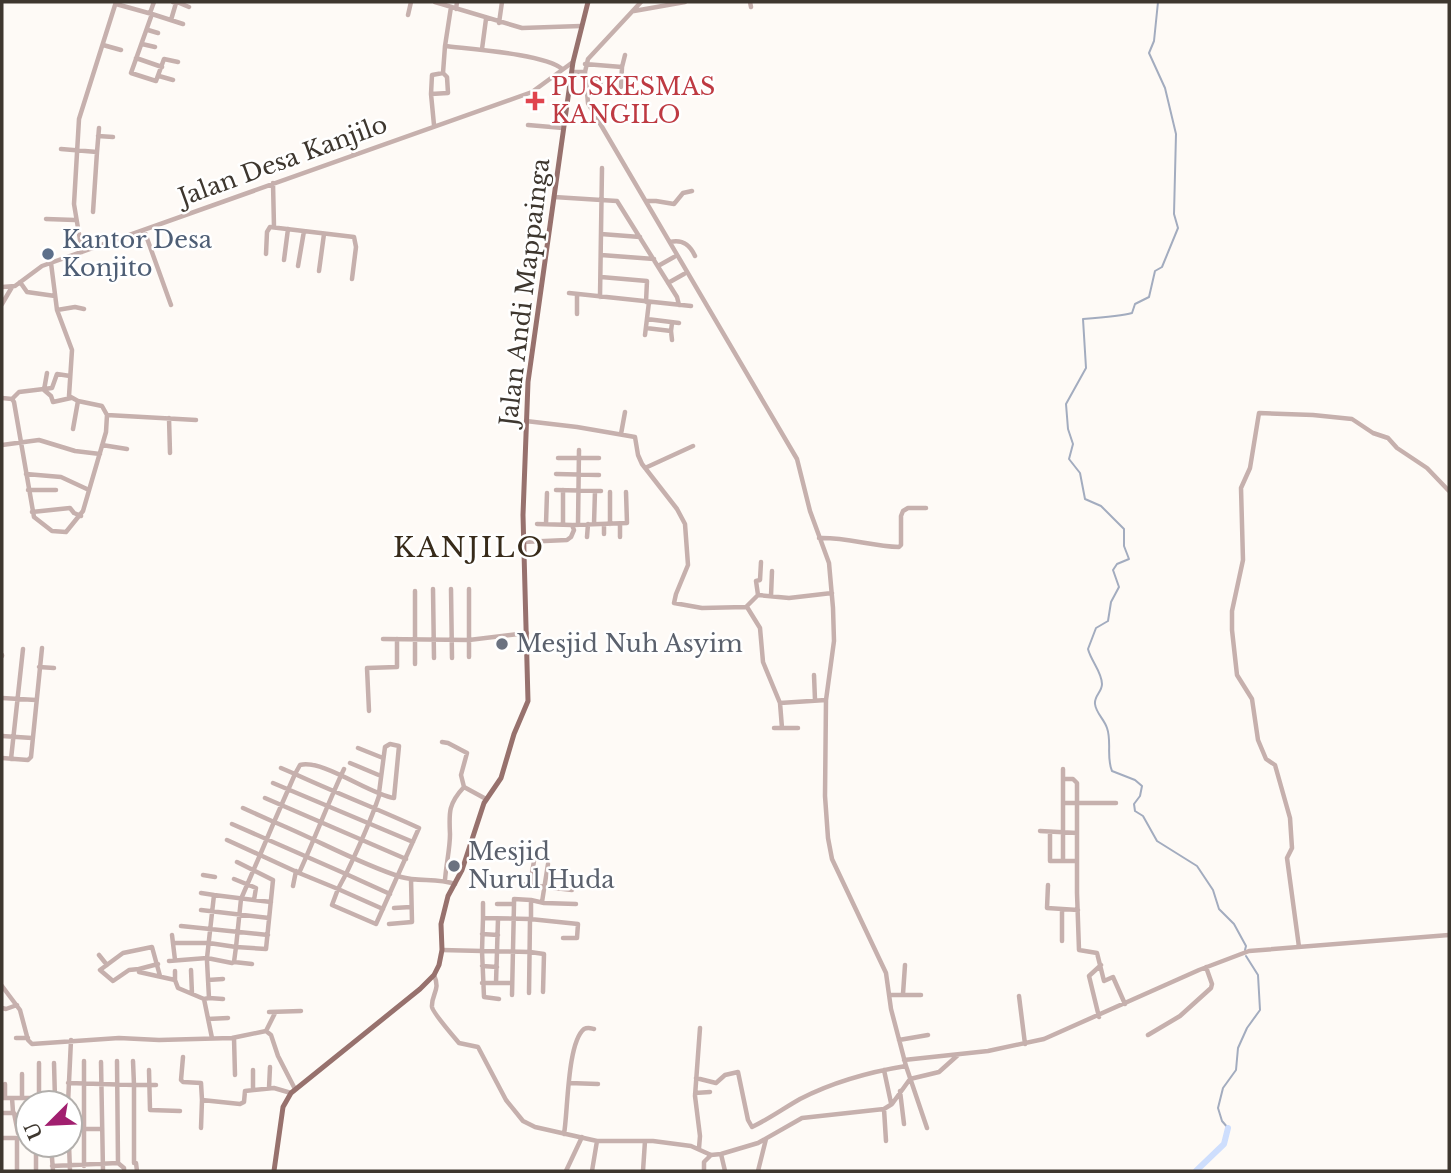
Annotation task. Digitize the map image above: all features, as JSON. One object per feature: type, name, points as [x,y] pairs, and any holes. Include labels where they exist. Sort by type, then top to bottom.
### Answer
[{"type":"main road","name":"Jalan Andi Mappainga","points":[[434,975],[442,950],[442,919],[448,896],[462,870],[486,799],[501,778],[515,731],[528,701],[523,542],[528,382],[573,62],[588,2]]},
{"type":"main road","points":[[274,1171],[284,1103],[293,1091],[434,975]]},
{"type":"street","points":[[154,2],[148,30],[132,74],[156,81],[165,59],[178,62]]},
{"type":"street","points":[[171,20],[175,2],[189,7]]},
{"type":"street","points":[[408,15],[411,2]]},
{"type":"street","points":[[435,2],[499,23],[530,28],[581,26]]},
{"type":"street","points":[[430,94],[448,93],[447,77],[443,73],[445,46],[457,2]]},
{"type":"street","points":[[499,23],[502,2]]},
{"type":"street","points":[[641,2],[585,64],[588,103],[796,454],[819,538],[829,563],[832,593],[834,641],[827,700],[825,796],[830,854],[886,973],[905,1063],[927,1128]]},
{"type":"street","points":[[633,11],[685,2]]},
{"type":"street","points":[[82,252],[75,220],[81,111],[116,3],[183,24]]},
{"type":"street","points":[[482,49],[486,19]]},
{"type":"street","points":[[148,30],[158,33]]},
{"type":"street","points":[[142,44],[155,47]]},
{"type":"street","points":[[103,45],[121,50]]},
{"type":"street","points":[[445,46],[547,60],[562,69]]},
{"type":"street","points":[[621,87],[625,55]]},
{"type":"street","points":[[136,58],[162,67]]},
{"type":"street","name":"Jalan Desa Kanjilo","points":[[12,287],[36,268],[532,92],[573,62]]},
{"type":"street","points":[[585,64],[622,67]]},
{"type":"street","points":[[572,72],[586,72]]},
{"type":"street","points":[[434,125],[430,94],[432,75],[443,73]]},
{"type":"street","points":[[159,76],[173,80]]},
{"type":"street","points":[[586,82],[601,82]]},
{"type":"street","points":[[528,125],[564,128]]},
{"type":"street","points":[[93,212],[99,128]]},
{"type":"street","points":[[98,136],[113,137]]},
{"type":"street","points":[[350,144],[354,154]]},
{"type":"street","points":[[61,149],[97,152]]},
{"type":"street","points":[[600,297],[602,168]]},
{"type":"street","points":[[273,183],[274,227]]},
{"type":"street","points":[[646,201],[674,204],[683,193],[692,191]]},
{"type":"street","points":[[554,197],[617,201],[678,298],[679,305]]},
{"type":"street","points":[[46,219],[75,220]]},
{"type":"street","points":[[266,254],[267,229],[274,227],[354,237],[356,240],[352,279]]},
{"type":"street","points":[[284,260],[288,229]]},
{"type":"street","points":[[144,230],[171,305]]},
{"type":"street","points":[[298,266],[304,231]]},
{"type":"street","points":[[319,271],[324,234]]},
{"type":"street","points":[[601,234],[640,237]]},
{"type":"street","points":[[670,242],[687,244],[695,256]]},
{"type":"street","points":[[601,255],[654,259]]},
{"type":"street","points":[[658,266],[674,257]]},
{"type":"street","points":[[51,263],[57,310],[72,350],[68,393],[71,398]]},
{"type":"street","points":[[668,282],[684,274]]},
{"type":"street","points":[[601,276],[647,281],[645,335]]},
{"type":"street","points":[[20,282],[26,292],[55,296]]},
{"type":"street","points":[[2,287],[12,287]]},
{"type":"street","points":[[2,304],[12,287]]},
{"type":"street","points":[[569,293],[691,306]]},
{"type":"street","points":[[577,294],[577,314]]},
{"type":"street","points":[[57,310],[74,307],[85,310]]},
{"type":"street","points":[[647,319],[679,323]]},
{"type":"street","points":[[672,323],[672,340]]},
{"type":"street","points":[[646,328],[671,331]]},
{"type":"street","points":[[44,390],[47,373]]},
{"type":"street","points":[[12,399],[19,391],[52,387],[57,374],[70,376]]},
{"type":"street","points":[[12,399],[32,512],[38,522],[61,533],[69,530],[80,516],[107,428],[107,415],[102,406],[71,398],[53,402],[44,390]]},
{"type":"street","points":[[2,398],[12,399]]},
{"type":"street","points":[[73,429],[78,401]]},
{"type":"street","points":[[621,433],[625,412]]},
{"type":"street","points":[[1299,947],[1287,858],[1292,848],[1289,815],[1275,764],[1265,757],[1257,738],[1252,701],[1238,678],[1232,639],[1231,613],[1244,546],[1241,491],[1250,468],[1259,412],[1352,419],[1373,433],[1388,438],[1397,448],[1427,468],[1449,491]]},
{"type":"street","points":[[107,415],[196,420]]},
{"type":"street","points":[[169,418],[170,453]]},
{"type":"street","points":[[525,421],[635,437],[638,455],[645,468],[677,509],[685,524],[688,565],[674,603],[702,608],[747,607],[758,595],[757,580],[760,580],[761,562]]},
{"type":"street","points":[[2,445],[39,440],[75,451],[100,454]]},
{"type":"street","points":[[102,445],[127,449]]},
{"type":"street","points":[[645,468],[693,446]]},
{"type":"street","points":[[523,542],[568,540],[575,525],[579,450]]},
{"type":"street","points":[[558,457],[599,458]]},
{"type":"street","points":[[26,474],[61,477],[89,490]]},
{"type":"street","points":[[556,474],[599,475]]},
{"type":"street","points":[[29,490],[57,491]]},
{"type":"street","points":[[556,490],[598,491],[587,537]]},
{"type":"street","points":[[563,490],[563,524]]},
{"type":"street","points":[[604,534],[610,492]]},
{"type":"street","points":[[537,524],[627,523],[626,492]]},
{"type":"street","points":[[546,524],[547,493]]},
{"type":"street","points":[[32,512],[70,508],[80,516]]},
{"type":"street","points":[[819,538],[842,538],[871,545],[900,546],[903,510],[926,508]]},
{"type":"street","points":[[620,523],[620,537]]},
{"type":"street","points":[[771,596],[772,571]]},
{"type":"street","points":[[432,589],[434,658]]},
{"type":"street","points":[[451,589],[452,658]]},
{"type":"street","points":[[469,589],[469,657]]},
{"type":"street","points":[[415,591],[415,664]]},
{"type":"street","points":[[758,595],[789,598],[832,593]]},
{"type":"street","points":[[747,607],[760,628],[763,662],[780,703],[782,728]]},
{"type":"street","points":[[383,639],[469,639],[527,633]]},
{"type":"street","points":[[369,711],[367,668],[397,667],[397,639]]},
{"type":"street","points":[[2,758],[29,760],[42,648]]},
{"type":"street","points":[[11,759],[23,649]]},
{"type":"street","points":[[39,667],[54,668]]},
{"type":"street","points":[[814,675],[815,700]]},
{"type":"street","points":[[2,698],[36,700]]},
{"type":"street","points":[[780,703],[827,700]]},
{"type":"street","points":[[774,728],[798,728]]},
{"type":"street","points":[[2,736],[32,738]]},
{"type":"street","points":[[442,742],[467,753],[461,775],[464,787],[486,799]]},
{"type":"street","points":[[234,962],[241,899],[287,790],[295,774],[300,765],[304,763],[341,776],[379,793],[391,797],[396,796],[400,747],[386,746],[379,793],[374,809],[332,905],[376,925],[419,828],[374,809],[334,792],[295,774],[281,768]]},
{"type":"street","points":[[358,748],[383,758]]},
{"type":"street","points":[[350,763],[381,776]]},
{"type":"street","points":[[293,886],[344,769]]},
{"type":"street","points":[[1063,769],[1063,861]]},
{"type":"street","points":[[1064,779],[1073,779],[1077,783],[1079,950],[1097,953],[1104,981],[1113,977],[1125,1004]]},
{"type":"street","points":[[273,783],[413,842]]},
{"type":"street","points":[[445,880],[450,835],[448,815],[454,800],[464,787]]},
{"type":"street","points":[[265,798],[406,859]]},
{"type":"street","points":[[1064,803],[1116,803]]},
{"type":"street","points":[[243,808],[398,876],[445,880],[455,884]]},
{"type":"street","points":[[232,824],[390,894]]},
{"type":"street","points":[[1040,831],[1077,833]]},
{"type":"street","points":[[1050,833],[1050,861],[1077,861]]},
{"type":"street","points":[[227,840],[383,909]]},
{"type":"street","points":[[530,885],[534,861]]},
{"type":"street","points":[[173,943],[209,943],[265,950],[273,880],[237,862]]},
{"type":"street","points":[[542,902],[548,864]]},
{"type":"street","points":[[203,875],[215,877]]},
{"type":"street","points":[[234,879],[256,889],[254,901]]},
{"type":"street","points":[[389,924],[411,923],[411,879]]},
{"type":"street","points":[[520,884],[572,890]]},
{"type":"street","points":[[1048,885],[1047,908],[1078,910]]},
{"type":"street","points":[[201,893],[271,902]]},
{"type":"street","points":[[212,1038],[206,998],[209,927],[214,895]]},
{"type":"street","points":[[512,995],[514,899],[576,904]]},
{"type":"street","points":[[529,993],[531,900]]},
{"type":"street","points":[[483,903],[484,997],[499,999]]},
{"type":"street","points":[[497,904],[514,904]]},
{"type":"street","points":[[394,908],[411,907]]},
{"type":"street","points":[[1062,909],[1062,941]]},
{"type":"street","points":[[201,910],[269,918]]},
{"type":"street","points":[[483,918],[578,924],[577,938],[563,938]]},
{"type":"street","points":[[496,983],[498,919]]},
{"type":"street","points":[[181,926],[268,935]]},
{"type":"street","points":[[482,934],[498,935]]},
{"type":"street","points":[[172,935],[172,960],[252,964]]},
{"type":"street","points":[[696,1078],[716,1083],[725,1075],[738,1072],[748,1120],[752,1127],[807,1096],[843,1081],[905,1063],[965,1052],[988,1051],[1049,1038],[1241,953],[1449,935]]},
{"type":"street","points":[[158,964],[129,970],[113,981],[100,970],[123,953],[150,947],[154,949],[158,964],[160,975]]},
{"type":"street","points":[[442,950],[542,953],[545,956],[543,992]]},
{"type":"street","points":[[99,955],[107,965]]},
{"type":"street","points":[[903,994],[905,965]]},
{"type":"street","points":[[1099,1017],[1089,976],[1101,965]]},
{"type":"street","points":[[482,966],[497,967]]},
{"type":"street","points":[[1148,1035],[1181,1016],[1211,988],[1206,967]]},
{"type":"street","points":[[139,969],[139,972],[175,980]]},
{"type":"street","points":[[191,970],[192,995]]},
{"type":"street","points":[[175,971],[177,988],[192,995],[223,999]]},
{"type":"street","points":[[434,975],[437,987],[432,1007],[436,1016],[449,1028],[458,1042],[478,1047],[517,1116],[528,1124],[597,1141],[645,1141],[699,1148],[710,1155],[721,1154],[766,1139],[802,1118],[884,1109],[892,1104],[910,1079],[938,1073],[958,1055]]},
{"type":"street","points":[[208,980],[223,979]]},
{"type":"street","points":[[482,982],[512,983]]},
{"type":"street","points":[[2,986],[17,1005],[30,1043],[34,1044],[71,1040],[234,1038],[266,1031]]},
{"type":"street","points":[[889,995],[921,995]]},
{"type":"street","points":[[1019,996],[1025,1044]]},
{"type":"street","points":[[2,1008],[17,1005]]},
{"type":"street","points":[[269,1012],[301,1011]]},
{"type":"street","points":[[266,1031],[275,1013]]},
{"type":"street","points":[[208,1019],[228,1018]]},
{"type":"street","points":[[564,1133],[572,1057],[581,1033],[586,1028],[594,1029]]},
{"type":"street","points":[[699,1148],[695,1093],[700,1028]]},
{"type":"street","points":[[266,1031],[271,1035],[293,1091]]},
{"type":"street","points":[[900,1040],[928,1035]]},
{"type":"street","points":[[16,1038],[28,1038]]},
{"type":"street","points":[[234,1038],[235,1074]]},
{"type":"street","points":[[68,1089],[71,1040]]},
{"type":"street","points":[[183,1057],[181,1080],[201,1083],[201,1128]]},
{"type":"street","points":[[84,1061],[87,1168]]},
{"type":"street","points":[[117,1061],[118,1163],[124,1171]]},
{"type":"street","points":[[133,1061],[134,1163],[137,1171]]},
{"type":"street","points":[[101,1062],[103,1168]]},
{"type":"street","points":[[39,1063],[39,1089]]},
{"type":"street","points":[[54,1063],[55,1089]]},
{"type":"street","points":[[269,1088],[270,1067]]},
{"type":"street","points":[[149,1070],[152,1085],[150,1110],[180,1111]]},
{"type":"street","points":[[253,1070],[253,1089]]},
{"type":"street","points":[[884,1070],[892,1104]]},
{"type":"street","points":[[23,1074],[25,1089]]},
{"type":"street","points":[[68,1083],[152,1085]]},
{"type":"street","points":[[569,1083],[598,1084]]},
{"type":"street","points":[[2,1113],[14,1113],[12,1098],[4,1098],[5,1084]]},
{"type":"street","points":[[202,1100],[241,1104],[244,1102],[245,1090],[269,1088],[293,1091]]},
{"type":"street","points":[[900,1090],[904,1124]]},
{"type":"street","points":[[695,1093],[710,1092]]},
{"type":"street","points":[[884,1109],[886,1141]]},
{"type":"street","points":[[84,1129],[101,1131]]},
{"type":"street","points":[[566,1171],[582,1137]]},
{"type":"street","points":[[758,1171],[766,1139]]},
{"type":"street","points":[[592,1171],[597,1141]]},
{"type":"street","points":[[643,1171],[645,1141]]},
{"type":"street","points":[[721,1154],[725,1171]]},
{"type":"street","points":[[704,1171],[704,1162],[710,1155]]},
{"type":"street","points":[[53,1169],[103,1168],[118,1163]]},
{"type":"waterway","points":[[1158,2],[1154,41],[1149,53],[1165,88],[1176,134],[1174,214],[1178,228],[1162,267],[1155,271],[1149,297],[1135,304],[1132,313],[1083,319],[1086,368],[1066,404],[1068,429],[1073,444],[1069,459],[1080,473],[1085,499],[1101,506],[1124,529],[1124,546],[1129,559],[1117,564],[1113,570],[1119,587],[1111,602],[1108,621],[1096,628],[1088,649],[1102,680],[1095,704],[1106,725],[1112,771],[1135,780],[1142,786],[1140,796],[1134,804],[1135,811],[1143,816],[1157,841],[1197,866],[1213,890],[1219,909],[1234,924],[1246,946],[1245,950]]},
{"type":"waterway","points":[[1228,1128],[1222,1121],[1218,1108],[1223,1088],[1236,1070],[1238,1048],[1247,1028],[1260,1010],[1258,975],[1246,956]]},
{"type":"waterway","points":[[1196,1171],[1224,1144],[1228,1128]]},
{"type":"place","name":"PUSKESMAS KANGILO","points":[[535,101]]},
{"type":"place","name":"Kantor Desa Konjito","points":[[48,254]]},
{"type":"place","name":"Mesjid Nuh Asyim","points":[[502,644]]},
{"type":"place","name":"Mesjid Nurul Huda","points":[[454,866]]},
{"type":"district","name":"KANJILO","points":[[469,547]]}]
